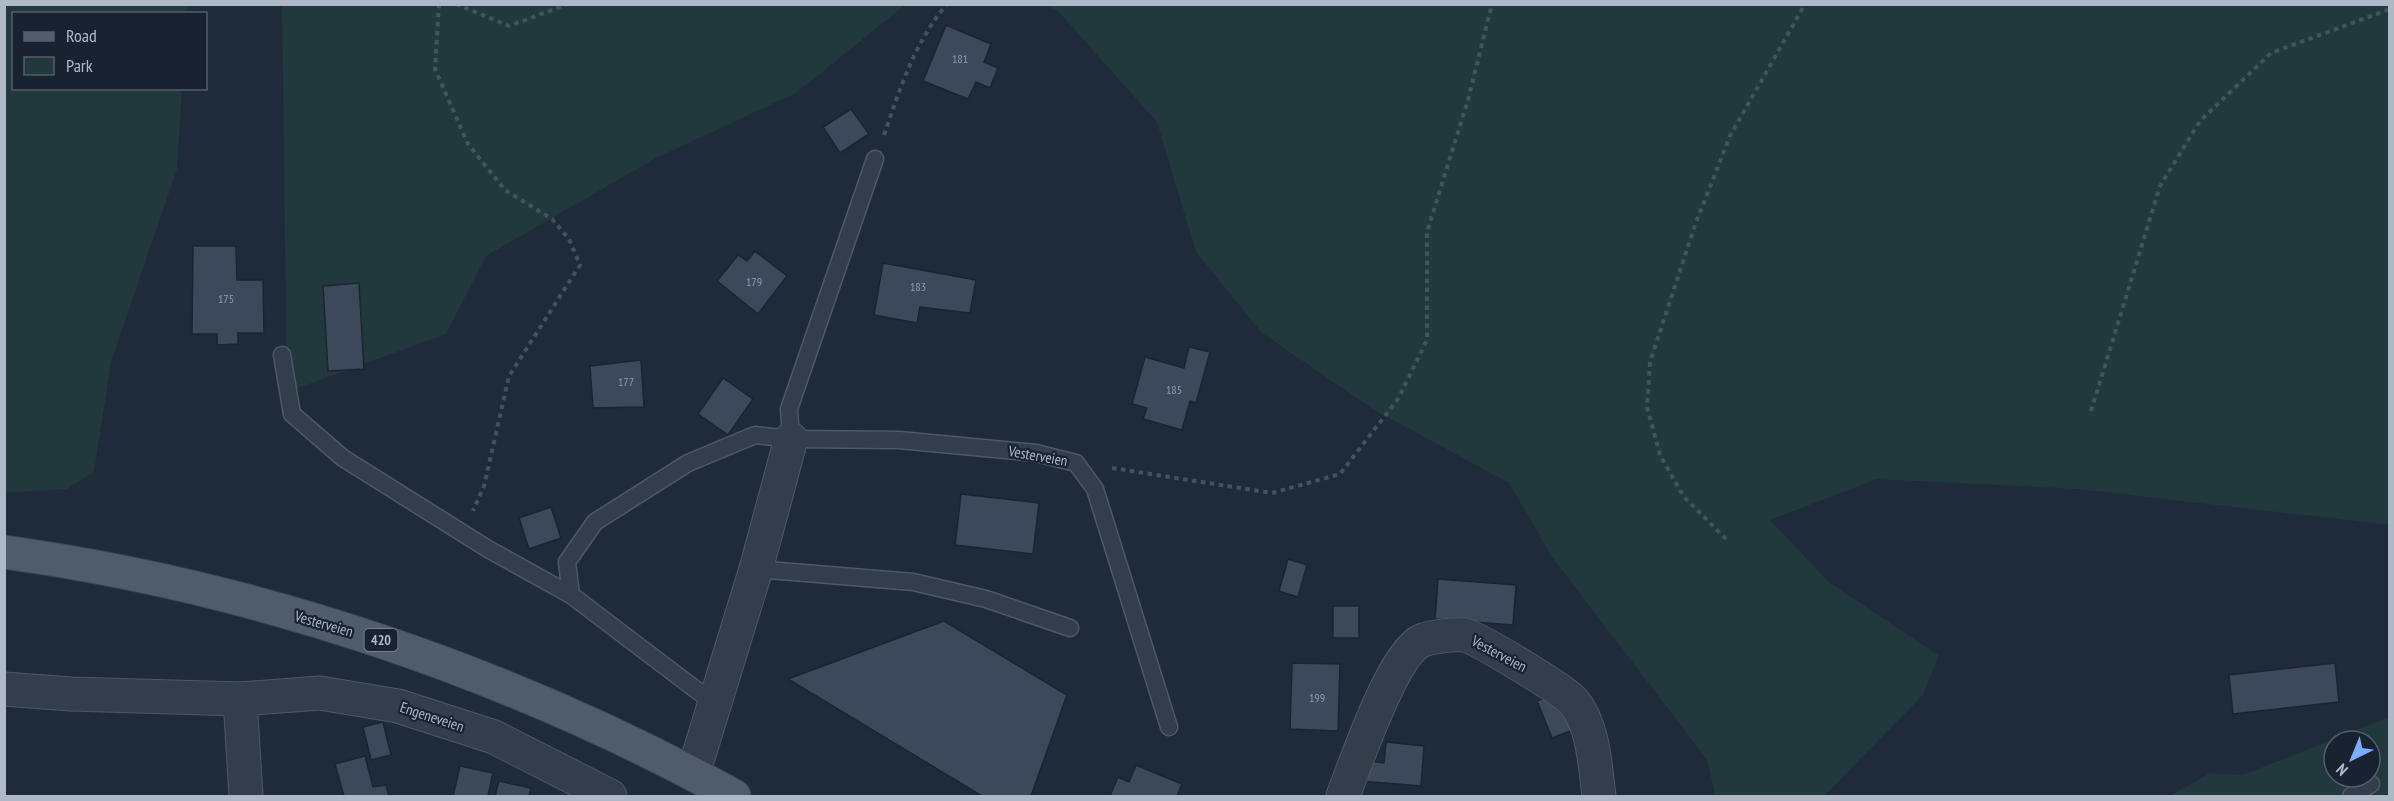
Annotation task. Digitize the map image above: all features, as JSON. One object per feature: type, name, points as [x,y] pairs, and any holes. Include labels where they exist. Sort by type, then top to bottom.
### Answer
[{"type":"main road","name":"Vesterveien","points":[[4,552],[88,563],[255,605],[381,640],[516,691],[693,774],[734,796]]},
{"type":"street","points":[[693,774],[756,569],[791,439]]},
{"type":"street","name":"Vesterveien","points":[[1343,796],[1376,713],[1403,658],[1422,640],[1464,635],[1536,674],[1573,701],[1590,734],[1599,796]]},
{"type":"street","name":"Engeneveien","points":[[4,688],[71,694],[240,699],[320,693],[398,705],[494,737],[610,796]]},
{"type":"street","points":[[240,699],[246,796]]},
{"type":"lane","points":[[791,439],[789,409],[875,159]]},
{"type":"lane","points":[[282,355],[292,414],[343,458],[462,533],[572,595],[715,704]]},
{"type":"lane","name":"Vesterveien","points":[[572,595],[567,562],[595,522],[688,463],[755,435],[791,439],[899,440],[1036,453],[1076,463],[1095,489],[1169,727]]},
{"type":"lane","points":[[756,569],[913,582],[986,599],[1070,628]]},
{"type":"path","points":[[439,4],[435,69],[468,144],[505,190],[552,219],[569,239],[580,265],[509,376],[484,486],[462,533]]},
{"type":"path","points":[[456,4],[509,26],[568,4]]},
{"type":"path","points":[[875,159],[910,63],[933,21],[946,4]]},
{"type":"path","points":[[1076,463],[1272,493],[1340,474],[1398,399],[1427,340],[1427,232],[1468,100],[1491,4]]},
{"type":"path","points":[[1726,539],[1684,497],[1660,455],[1647,406],[1650,362],[1695,225],[1730,136],[1805,4]]},
{"type":"path","points":[[2091,411],[2160,186],[2200,120],[2271,54],[2390,9]]},
{"type":"green space","points":[[5,4],[188,5],[187,12],[12,12],[12,90],[182,90],[177,169],[111,362],[94,472],[67,489],[5,493]]},
{"type":"green space","points":[[282,5],[905,5],[796,93],[656,158],[486,256],[446,334],[287,392]]},
{"type":"green space","points":[[1044,5],[2389,5],[2389,525],[2078,489],[1877,479],[1770,520],[1830,583],[1939,656],[1922,696],[1824,796],[1715,796],[1708,761],[1552,557],[1509,483],[1373,409],[1262,333],[1196,252],[1157,122],[1058,11]]},
{"type":"green space","points":[[2389,717],[2389,796],[2170,796],[2210,773],[2243,775],[2322,744],[2322,789],[2382,789],[2382,729],[2359,729]]},
{"type":"building","points":[[946,25],[991,44],[984,62],[998,68],[990,88],[976,82],[968,99],[923,81]]},
{"type":"building","points":[[851,109],[869,134],[840,153],[823,127]]},
{"type":"building","points":[[193,246],[236,246],[237,280],[263,280],[264,333],[238,333],[238,344],[217,345],[217,334],[192,334]]},
{"type":"building","points":[[755,251],[787,276],[758,314],[717,281],[738,255],[747,261]]},
{"type":"building","points":[[883,263],[976,280],[970,313],[920,307],[917,323],[874,315]]},
{"type":"building","points":[[359,283],[364,369],[328,371],[323,286]]},
{"type":"building","points":[[1189,347],[1210,352],[1196,403],[1190,401],[1182,430],[1143,419],[1147,408],[1132,404],[1145,357],[1184,368]]},
{"type":"building","points":[[641,360],[644,407],[593,408],[590,366]]},
{"type":"building","points":[[723,378],[753,399],[728,435],[698,414]]},
{"type":"building","points":[[961,494],[1039,503],[1033,554],[955,545]]},
{"type":"building","points":[[551,507],[561,538],[529,549],[519,518]]},
{"type":"building","points":[[1288,559],[1307,565],[1298,597],[1279,591]]},
{"type":"building","points":[[1438,579],[1516,585],[1513,625],[1435,619]]},
{"type":"building","points":[[1333,606],[1359,606],[1359,638],[1333,638]]},
{"type":"building","points":[[944,621],[1067,695],[1031,796],[982,796],[788,679]]},
{"type":"building","points":[[1292,663],[1340,664],[1338,731],[1290,729]]},
{"type":"building","points":[[2335,663],[2339,702],[2233,714],[2229,675]]},
{"type":"building","points":[[1560,692],[1575,729],[1552,738],[1537,701]]},
{"type":"building","points":[[383,722],[391,755],[371,760],[363,727]]},
{"type":"building","points":[[1386,742],[1424,746],[1421,786],[1360,781],[1362,760],[1384,763]]},
{"type":"building","points":[[365,756],[373,787],[386,785],[389,796],[344,796],[335,764]]},
{"type":"building","points":[[1136,765],[1182,784],[1177,796],[1110,796],[1118,777],[1129,782]]},
{"type":"building","points":[[460,766],[493,773],[488,796],[453,796]]},
{"type":"building","points":[[499,781],[531,788],[529,796],[495,796]]}]
